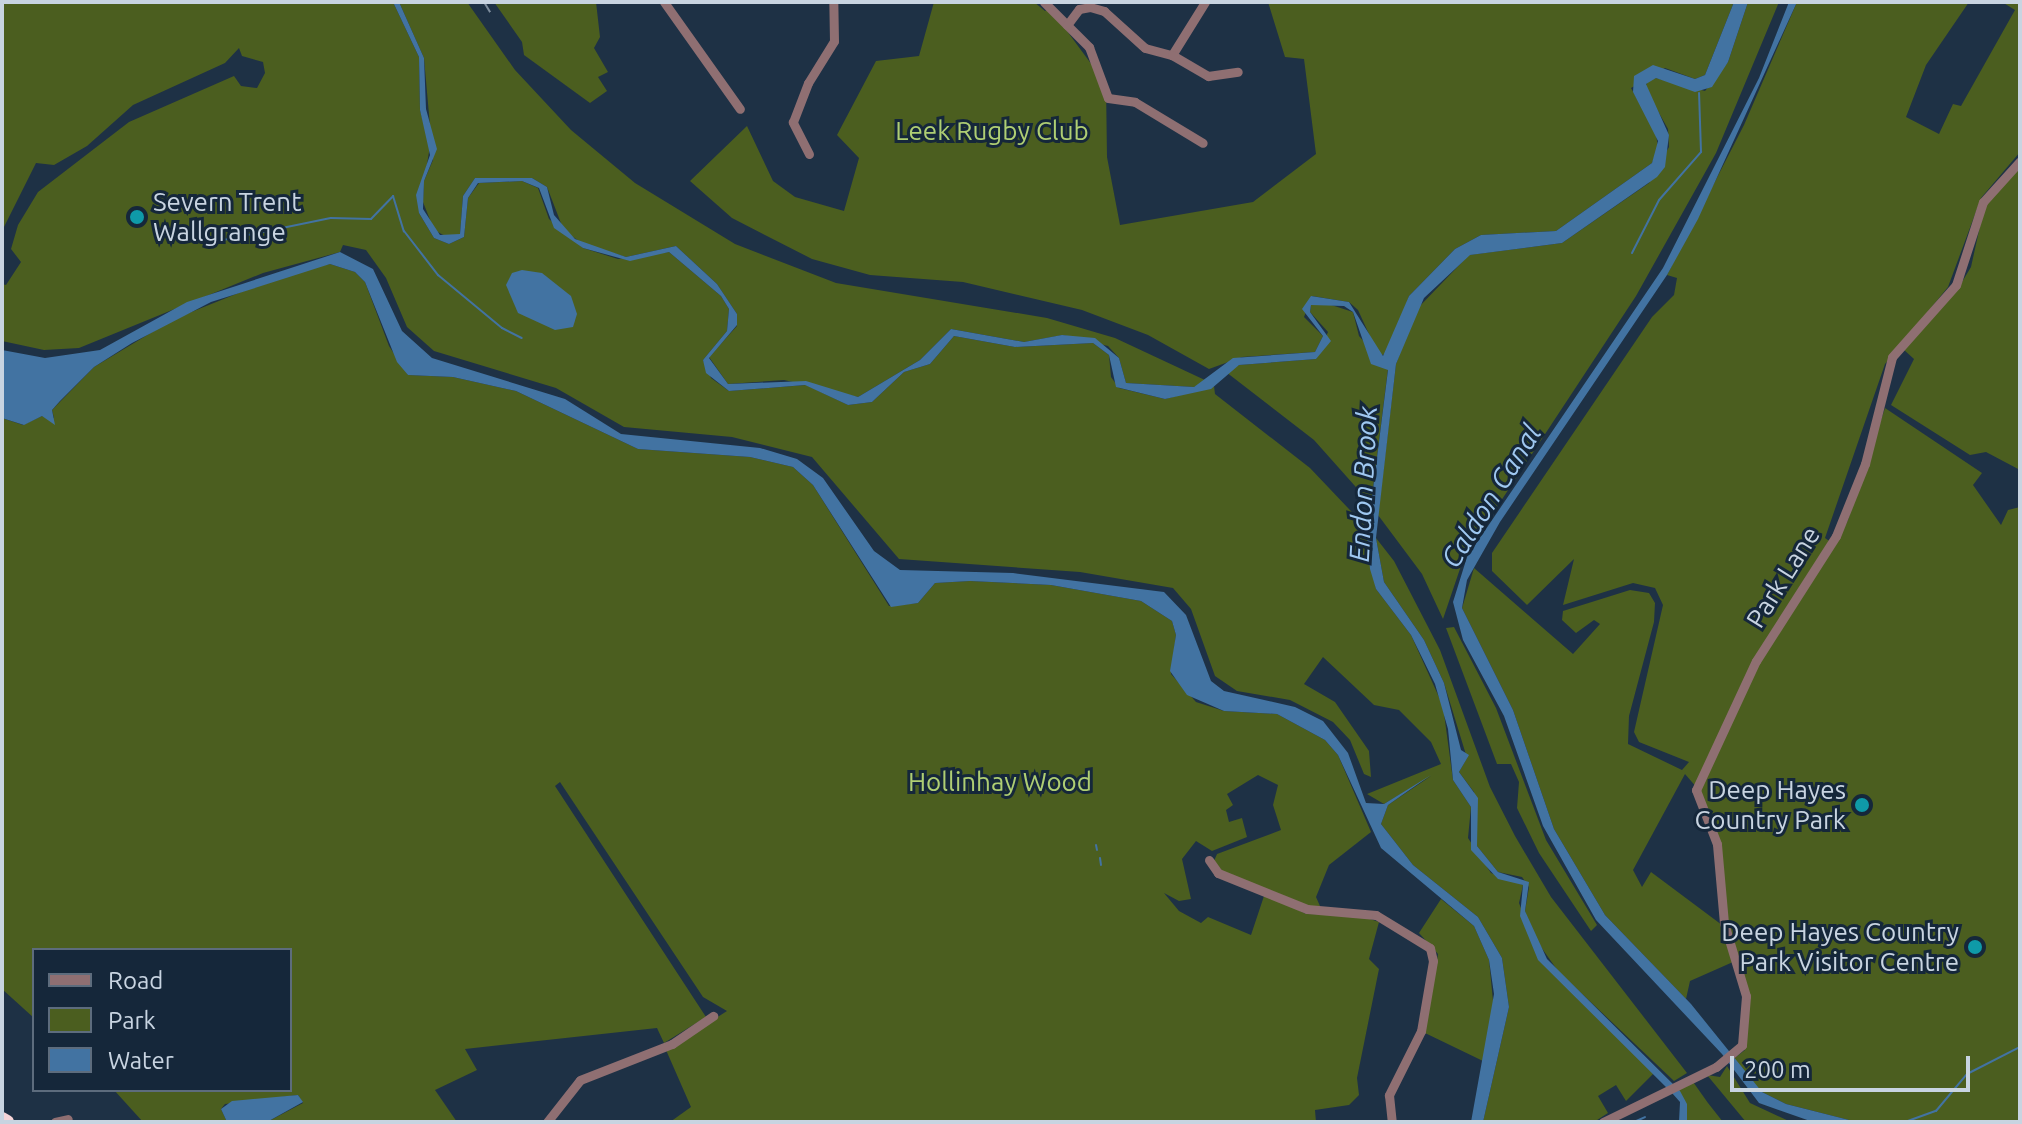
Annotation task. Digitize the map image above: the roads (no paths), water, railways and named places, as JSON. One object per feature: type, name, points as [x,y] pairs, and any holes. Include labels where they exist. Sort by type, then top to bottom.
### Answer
[{"type":"street","points":[[664,2],[740,109]]},
{"type":"street","points":[[809,154],[793,122],[808,83],[834,41],[833,2]]},
{"type":"street","points":[[1044,2],[1089,47],[1108,98],[1135,102],[1203,143]]},
{"type":"street","points":[[1172,55],[1205,2]]},
{"type":"street","points":[[1067,25],[1079,9],[1090,7],[1104,11],[1145,48],[1172,55],[1208,76],[1238,72]]},
{"type":"street","name":"Park Lane","points":[[1603,1122],[1721,1064],[1742,1045],[1746,996],[1724,923],[1717,844],[1696,790],[1756,661],[1836,536],[1865,464],[1892,357],[1956,285],[1983,202],[2020,161]]},
{"type":"street","points":[[1209,860],[1218,873],[1307,909],[1376,915],[1430,948],[1421,1031],[1389,1095],[1392,1122]]},
{"type":"street","points":[[547,1122],[580,1080],[672,1044],[713,1016]]},
{"type":"street","points":[[55,1122],[68,1119]]},
{"type":"water","points":[[393,2],[399,2],[424,58],[426,109],[437,149],[424,181],[423,209],[440,235],[460,234],[463,196],[475,178],[532,178],[547,187],[554,215],[575,239],[626,257],[676,246],[717,284],[737,314],[737,325],[709,358],[728,384],[806,381],[858,397],[920,360],[951,329],[1024,342],[1062,335],[1095,338],[1119,358],[1126,383],[1194,387],[1233,358],[1315,352],[1323,336],[1302,309],[1311,296],[1349,302],[1383,356],[1409,296],[1455,249],[1481,235],[1556,231],[1652,163],[1658,141],[1633,92],[1634,76],[1653,65],[1695,79],[1705,75],[1734,2],[1748,2],[1728,62],[1712,87],[1695,92],[1656,78],[1646,84],[1669,135],[1665,167],[1657,177],[1562,243],[1470,255],[1424,298],[1396,364],[1376,538],[1384,582],[1424,640],[1444,683],[1461,750],[1469,755],[1459,772],[1478,798],[1477,846],[1498,872],[1529,882],[1525,911],[1547,959],[1680,1091],[1687,1104],[1687,1122],[1679,1122],[1680,1102],[1672,1093],[1538,960],[1520,916],[1523,885],[1498,879],[1471,850],[1471,807],[1453,780],[1448,729],[1435,684],[1411,635],[1376,589],[1370,569],[1367,537],[1388,370],[1371,364],[1353,312],[1344,306],[1311,305],[1310,312],[1331,341],[1316,359],[1239,365],[1211,389],[1165,399],[1116,387],[1109,355],[1093,343],[1015,347],[954,336],[930,364],[904,372],[872,402],[848,405],[805,385],[729,391],[706,373],[703,360],[727,331],[729,309],[721,296],[669,252],[630,261],[583,248],[554,228],[539,188],[522,181],[478,183],[468,198],[464,237],[449,244],[434,238],[419,213],[416,195],[430,155],[420,110],[419,57]]},
{"type":"water","points":[[1789,2],[1797,2],[1698,219],[1667,275],[1500,522],[1467,580],[1462,608],[1513,710],[1554,829],[1605,915],[1691,1004],[1762,1092],[1786,1104],[1857,1122],[1813,1122],[1759,1103],[1722,1054],[1596,920],[1543,826],[1504,716],[1463,640],[1453,602],[1467,557],[1663,268],[1759,78]]},
{"type":"water","points":[[340,252],[373,269],[402,331],[432,358],[565,399],[621,434],[760,448],[797,459],[823,478],[874,551],[900,570],[1013,573],[1164,592],[1186,615],[1211,681],[1224,691],[1295,707],[1323,721],[1348,753],[1366,803],[1384,804],[1431,775],[1388,805],[1381,824],[1413,865],[1478,917],[1502,958],[1509,1007],[1483,1122],[1471,1122],[1494,994],[1489,960],[1474,926],[1381,848],[1338,755],[1325,740],[1277,714],[1224,711],[1187,695],[1170,671],[1176,635],[1172,621],[1141,601],[1051,585],[970,581],[935,583],[918,603],[891,607],[813,485],[793,467],[750,457],[638,449],[516,391],[453,377],[408,375],[397,362],[365,282],[355,272],[330,264],[211,302],[132,343],[94,367],[60,401],[52,410],[55,425],[42,416],[24,425],[2,418],[2,350],[45,358],[100,350],[187,302]]},
{"type":"water","points":[[522,270],[542,273],[571,296],[577,314],[573,327],[555,330],[518,313],[506,285],[512,273]]},
{"type":"water","points":[[298,1095],[303,1102],[267,1122],[227,1122],[221,1109],[232,1101]]},
{"type":"waterway","points":[[1632,253],[1659,200],[1701,152],[1699,93]]},
{"type":"waterway","points":[[213,242],[331,218],[371,219],[393,196],[404,231],[438,275],[502,328],[522,338]]},
{"type":"waterway","points":[[1096,845],[1097,850]]},
{"type":"waterway","points":[[1100,858],[1101,865]]},
{"type":"waterway","points":[[1905,1122],[1936,1111],[1967,1074],[2020,1047]]},
{"type":"waterway","points":[[1634,1122],[1645,1117]]},
{"type":"railway","points":[[484,2],[490,12]]},
{"type":"place","name":"Severn Trent Wallgrange","points":[[137,217]]},
{"type":"place","name":"Deep Hayes Country Park","points":[[1862,805]]},
{"type":"place","name":"Deep Hayes Country Park Visitor Centre","points":[[1975,947]]},
{"type":"park label","name":"Leek Rugby Club","points":[[992,131]]},
{"type":"park label","name":"Hollinhay Wood","points":[[1000,782]]},
{"type":"water label","name":"Endon Brook","points":[[1363,484]]},
{"type":"water label","name":"Caldon Canal","points":[[1491,496]]}]
